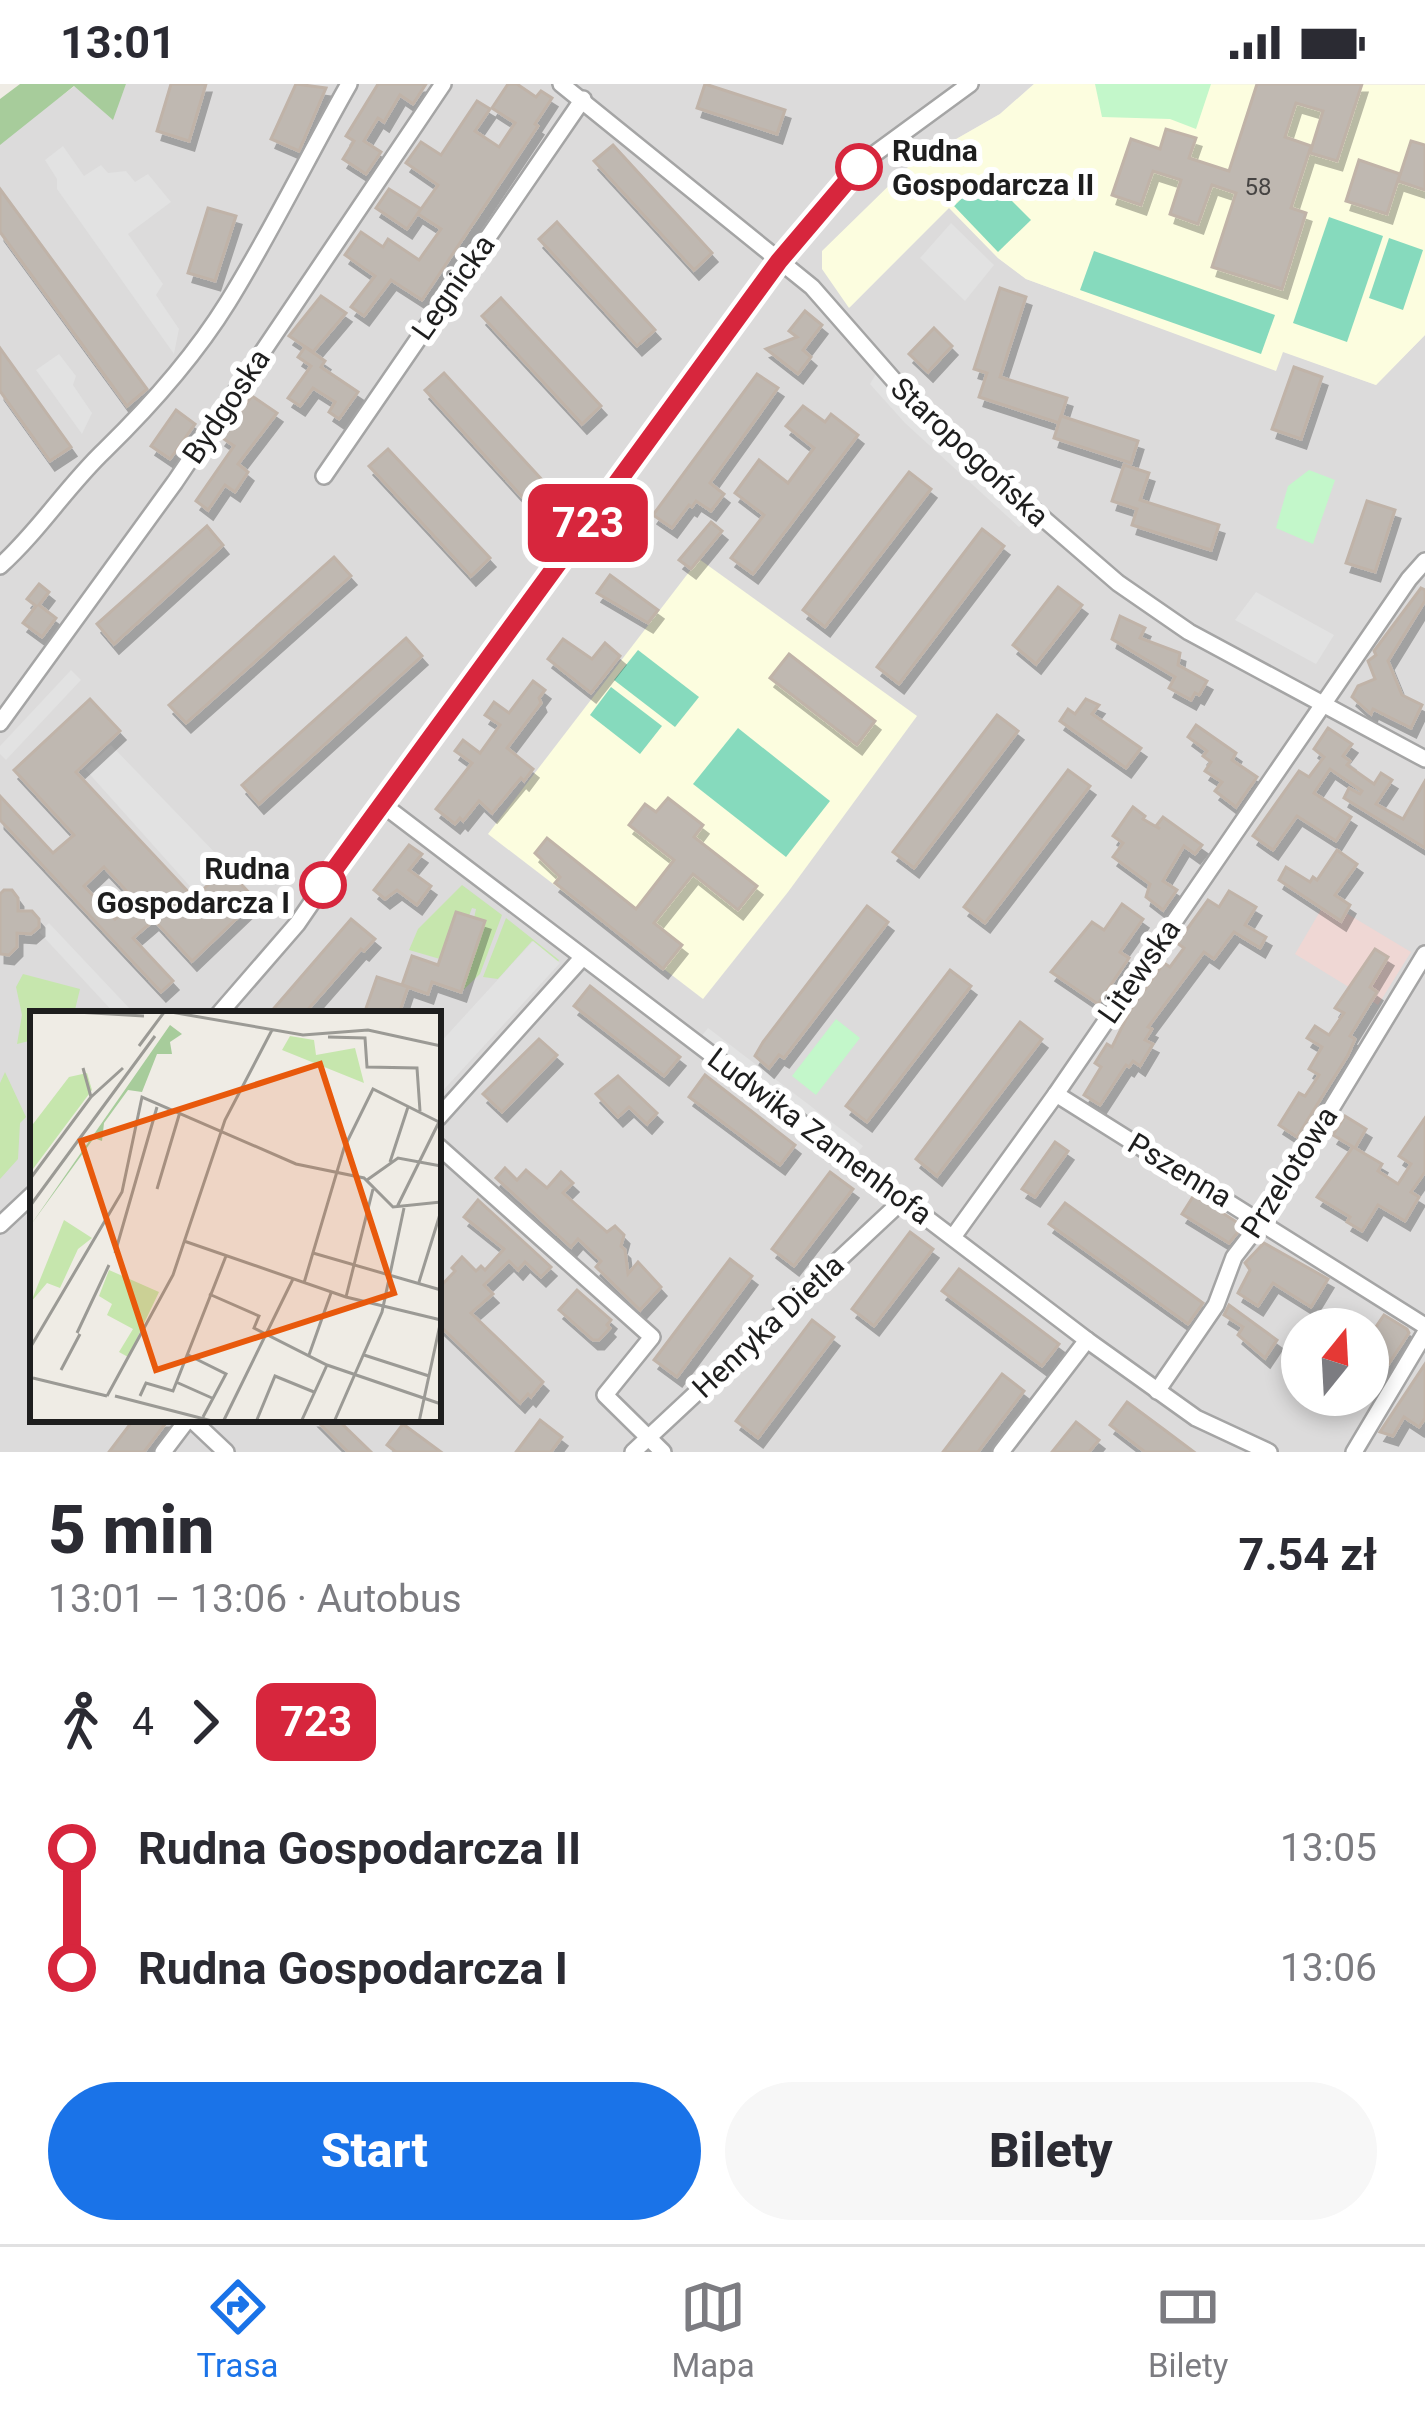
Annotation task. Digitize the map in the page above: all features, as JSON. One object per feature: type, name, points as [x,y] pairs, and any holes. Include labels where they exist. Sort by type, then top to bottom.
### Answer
[{"type":"street","points":[[0,566],[29,540],[103,451],[129,430],[190,356],[226,305],[349,84]]},
{"type":"street","name":"Bydgoska","points":[[0,723],[234,395],[443,84]]},
{"type":"street","name":"Staropogońska","points":[[561,84],[812,287],[926,417],[1111,577],[1189,632],[1425,759]]},
{"type":"street","points":[[222,1011],[285,939],[779,261],[859,167],[970,84]]},
{"type":"street","name":"Legnicka","points":[[324,476],[583,99]]},
{"type":"street","name":"Litewska","points":[[953,1237],[1425,561]]},
{"type":"street","name":"Ludwika Zamenhofa","points":[[382,804],[1087,1340],[1221,1432],[1269,1452]]},
{"type":"street","name":"Przelotowa","points":[[1157,1391],[1216,1305],[1234,1257],[1262,1220],[1425,954]]},
{"type":"street","points":[[441,1115],[582,958]]},
{"type":"street","name":"Pszenna","points":[[1056,1094],[1262,1220],[1425,1329]]},
{"type":"street","points":[[441,1149],[652,1336],[605,1395],[663,1452]]},
{"type":"street","points":[[0,1225],[30,1197]]},
{"type":"street","name":"Henryka Dietla","points":[[633,1452],[903,1200]]},
{"type":"street","points":[[1354,1452],[1425,1329]]},
{"type":"street","points":[[1001,1452],[1087,1340]]},
{"type":"street","points":[[163,1452],[188,1422]]},
{"type":"street","points":[[193,1422],[226,1452]]},
{"type":"shaded area","points":[[126,84],[1034,84],[1000,114],[909,166],[850,307],[949,207],[998,258],[1026,279],[1276,370],[1282,351],[1376,385],[1425,335],[1425,1452],[0,1452],[0,141],[75,86],[112,119]]},
{"type":"shaded area","points":[[1034,84],[1425,85],[1425,335],[1376,385],[1283,352],[1276,371],[1026,279],[949,208],[849,308],[822,269],[822,251],[909,166],[1000,114]]},
{"type":"shaded area","points":[[63,146],[84,176],[101,165],[108,173],[126,171],[135,182],[148,174],[171,202],[128,234],[163,284],[156,295],[179,329],[174,354],[57,189],[57,179],[45,160]]},
{"type":"shaded area","points":[[951,223],[994,265],[965,301],[920,258]]},
{"type":"shaded area","points":[[59,354],[76,376],[73,385],[92,413],[82,434],[36,370]]},
{"type":"shaded area","points":[[876,374],[955,456],[1030,520],[1019,527],[905,423],[870,384]]},
{"type":"shaded area","points":[[699,559],[917,716],[703,999],[488,834]]},
{"type":"shaded area","points":[[1256,592],[1334,635],[1316,664],[1235,620]]},
{"type":"shaded area","points":[[71,670],[81,680],[6,760],[0,746]]},
{"type":"shaded area","points":[[111,745],[224,862],[195,892],[85,769]]},
{"type":"shaded area","points":[[1326,901],[1411,952],[1378,1005],[1295,954]]},
{"type":"shaded area","points":[[49,923],[131,1010],[112,1011],[39,932]]},
{"type":"shaded area","points":[[533,941],[560,963],[441,1093],[441,1042]]},
{"type":"shaded area","points":[[708,1028],[863,1146],[855,1156],[700,1038]]},
{"type":"green space","points":[[20,84],[126,84],[113,120],[74,86],[0,145],[0,99]]},
{"type":"green space","points":[[1095,84],[1211,84],[1196,129],[1170,119],[1102,117]]},
{"type":"green space","points":[[986,175],[1031,220],[998,252],[954,206]]},
{"type":"green space","points":[[1329,217],[1383,236],[1347,342],[1293,323]]},
{"type":"green space","points":[[1389,238],[1423,250],[1403,310],[1369,298]]},
{"type":"green space","points":[[1094,251],[1275,315],[1261,354],[1080,290]]},
{"type":"green space","points":[[1309,470],[1335,480],[1313,544],[1276,528],[1288,486]]},
{"type":"green space","points":[[638,650],[699,697],[675,727],[614,680]]},
{"type":"green space","points":[[611,687],[662,726],[640,754],[590,715]]},
{"type":"green space","points":[[738,728],[830,801],[786,857],[693,784]]},
{"type":"green space","points":[[462,885],[502,915],[480,974],[461,992],[484,922],[474,918],[476,909],[469,916],[456,912],[440,959],[409,950],[418,929]]},
{"type":"green space","points":[[506,918],[558,962],[532,941],[498,979],[483,977]]},
{"type":"green space","points":[[23,974],[80,989],[75,1011],[30,1011],[30,1041],[17,1044],[22,1015],[16,987]]},
{"type":"green space","points":[[836,1019],[860,1038],[816,1095],[792,1076]]},
{"type":"green space","points":[[5,1072],[26,1117],[20,1123],[18,1159],[0,1179],[0,1083]]},
{"type":"building","points":[[171,84],[206,84],[189,141],[157,131]]},
{"type":"building","points":[[296,84],[326,88],[299,151],[271,139]]},
{"type":"building","points":[[378,84],[426,84],[413,104],[400,95],[384,122],[378,118],[364,141],[381,152],[366,174],[343,159],[354,141],[346,136]]},
{"type":"building","points":[[508,84],[517,84],[536,97],[541,91],[552,98],[538,126],[422,300],[391,280],[364,316],[351,307],[375,276],[345,255],[361,232],[383,247],[388,239],[419,260],[441,229],[418,214],[420,210],[407,229],[376,208],[389,189],[421,209],[438,185],[406,163],[421,142],[441,155],[477,101],[490,109],[475,131],[499,147],[515,123],[492,108]]},
{"type":"building","points":[[705,84],[785,110],[777,134],[697,108]]},
{"type":"building","points":[[1257,84],[1362,84],[1337,161],[1310,153],[1323,111],[1296,103],[1285,137],[1311,146],[1291,208],[1306,213],[1282,289],[1212,267],[1236,193],[1212,185],[1198,224],[1170,214],[1181,180],[1153,171],[1141,205],[1112,195],[1131,139],[1160,149],[1166,129],[1196,138],[1189,158],[1229,171]]},
{"type":"building","points":[[1411,141],[1425,145],[1425,190],[1398,181]]},
{"type":"building","points":[[613,145],[712,253],[694,270],[594,161]]},
{"type":"building","points":[[1359,160],[1400,174],[1387,214],[1346,201]]},
{"type":"building","points":[[0,189],[147,389],[127,406],[0,232]]},
{"type":"building","points":[[208,208],[236,216],[215,281],[188,273]]},
{"type":"building","points":[[557,222],[655,330],[637,346],[539,239]]},
{"type":"building","points":[[1000,288],[1026,297],[1000,377],[1067,398],[1059,423],[979,397],[987,373],[974,369]]},
{"type":"building","points":[[321,296],[346,313],[313,352],[289,336]]},
{"type":"building","points":[[501,298],[601,406],[582,424],[482,316]]},
{"type":"building","points":[[805,311],[822,325],[803,350],[811,357],[798,374],[766,349],[797,337],[789,331]]},
{"type":"building","points":[[934,328],[952,346],[928,372],[909,354]]},
{"type":"building","points":[[305,347],[325,361],[321,367],[358,392],[339,419],[329,412],[335,402],[313,388],[300,406],[288,398],[311,366],[298,357]]},
{"type":"building","points":[[0,348],[71,447],[50,461],[0,391]]},
{"type":"building","points":[[1294,367],[1322,377],[1301,439],[1272,429]]},
{"type":"building","points":[[444,373],[544,482],[525,500],[425,390]]},
{"type":"building","points":[[757,374],[778,388],[710,483],[724,494],[711,511],[696,501],[689,505],[672,528],[653,515]]},
{"type":"building","points":[[252,396],[277,413],[238,464],[248,472],[235,492],[225,485],[208,510],[196,501],[234,446],[221,437]]},
{"type":"building","points":[[803,406],[825,422],[831,414],[858,435],[753,574],[731,558],[764,515],[735,493],[759,460],[788,483],[814,448],[786,426]]},
{"type":"building","points":[[176,410],[195,424],[170,459],[151,446]]},
{"type":"building","points":[[1061,416],[1138,441],[1131,463],[1054,438]]},
{"type":"building","points":[[388,449],[490,558],[471,576],[369,466]]},
{"type":"building","points":[[1124,465],[1149,473],[1140,500],[1219,525],[1211,550],[1132,525],[1137,509],[1112,501]]},
{"type":"building","points":[[909,472],[931,489],[825,627],[803,610]]},
{"type":"building","points":[[1367,501],[1395,510],[1375,572],[1346,563]]},
{"type":"building","points":[[711,522],[722,531],[691,569],[679,560]]},
{"type":"building","points":[[207,526],[223,545],[114,644],[97,624]]},
{"type":"building","points":[[982,529],[1004,546],[899,684],[877,667]]},
{"type":"building","points":[[334,557],[351,576],[186,723],[169,705]]},
{"type":"building","points":[[610,575],[658,610],[648,623],[597,593]]},
{"type":"building","points":[[39,584],[49,592],[39,605],[56,618],[42,637],[23,623],[36,606],[27,599]]},
{"type":"building","points":[[1058,587],[1082,605],[1036,664],[1013,645]]},
{"type":"building","points":[[1421,588],[1425,601],[1388,661],[1402,695],[1422,705],[1411,728],[1373,709],[1371,714],[1352,697],[1358,686],[1375,679],[1368,661]]},
{"type":"building","points":[[1120,616],[1145,628],[1140,638],[1180,653],[1178,665],[1207,681],[1199,695],[1195,693],[1191,700],[1169,688],[1175,677],[1112,639]]},
{"type":"building","points":[[406,638],[422,656],[259,804],[242,785]]},
{"type":"building","points":[[563,639],[592,659],[605,643],[620,656],[591,693],[548,659]]},
{"type":"building","points":[[789,654],[875,721],[857,745],[770,678]]},
{"type":"building","points":[[533,681],[545,690],[541,703],[507,748],[533,769],[492,813],[479,801],[455,824],[436,809],[472,763],[455,751],[463,740],[480,753],[500,725],[485,715],[494,702],[509,713]]},
{"type":"building","points":[[90,699],[120,731],[76,772],[194,898],[226,868],[256,900],[192,961],[154,920],[133,938],[173,981],[161,992],[0,820],[0,796],[53,853],[74,835],[14,770]],"holes":[[[104,867],[135,900],[115,919],[84,886]]]},
{"type":"building","points":[[1086,699],[1099,705],[1092,714],[1141,748],[1126,768],[1060,721],[1068,709],[1075,714]]},
{"type":"building","points":[[997,715],[1018,731],[914,868],[893,852]]},
{"type":"building","points":[[1196,725],[1236,753],[1232,760],[1257,777],[1236,807],[1215,791],[1222,782],[1205,771],[1211,762],[1203,756],[1207,751],[1188,737]]},
{"type":"building","points":[[1328,728],[1352,744],[1343,756],[1350,761],[1347,765],[1374,784],[1381,773],[1392,780],[1376,804],[1403,819],[1425,781],[1425,848],[1344,798],[1349,788],[1362,791],[1330,769],[1314,793],[1351,817],[1336,841],[1297,816],[1273,850],[1253,836],[1299,771],[1309,777],[1324,757],[1314,749]]},
{"type":"building","points":[[1068,770],[1090,786],[985,923],[964,907]]},
{"type":"building","points":[[668,798],[703,825],[694,837],[757,886],[738,910],[693,874],[654,923],[682,945],[663,969],[555,883],[560,877],[535,853],[547,838],[636,909],[674,860],[629,825],[645,804],[656,812]]},
{"type":"building","points":[[1133,807],[1143,819],[1160,829],[1156,826],[1163,817],[1202,845],[1195,854],[1184,846],[1163,881],[1177,890],[1163,910],[1146,897],[1150,884],[1113,857],[1123,843],[1113,836]]},
{"type":"building","points":[[409,845],[422,854],[409,870],[431,886],[417,905],[397,890],[385,899],[374,890]]},
{"type":"building","points":[[1337,850],[1357,864],[1335,895],[1350,905],[1341,921],[1279,880],[1286,867],[1310,882],[1313,877],[1317,880]]},
{"type":"building","points":[[12,890],[18,898],[18,911],[32,911],[39,919],[39,927],[31,934],[17,933],[17,947],[9,955],[0,954],[0,894]]},
{"type":"building","points":[[1229,891],[1256,907],[1245,925],[1266,937],[1260,948],[1234,932],[1214,959],[1204,952],[1148,1027],[1152,1029],[1145,1040],[1153,1044],[1140,1066],[1133,1061],[1126,1065],[1100,1105],[1084,1095],[1101,1067],[1095,1063],[1107,1044],[1112,1047],[1131,1009],[1164,963],[1170,967],[1184,948],[1177,943],[1208,900],[1219,907]]},
{"type":"building","points":[[1122,904],[1143,919],[1120,952],[1129,958],[1098,1004],[1051,972],[1092,922],[1104,930]]},
{"type":"building","points":[[867,906],[888,922],[784,1058],[779,1055],[769,1068],[755,1056],[763,1042]]},
{"type":"building","points":[[456,912],[485,921],[461,992],[432,982],[428,994],[402,985],[412,956],[438,965]]},
{"type":"building","points":[[351,919],[375,939],[307,1011],[272,1011]]},
{"type":"building","points":[[1375,949],[1388,957],[1370,987],[1377,992],[1350,1036],[1355,1039],[1348,1055],[1297,1137],[1279,1125],[1299,1093],[1305,1096],[1319,1075],[1309,1069],[1322,1047],[1307,1038],[1315,1026],[1329,1035],[1344,1013],[1335,1008]]},
{"type":"building","points":[[950,970],[971,986],[867,1122],[846,1106]]},
{"type":"building","points":[[377,977],[408,987],[400,1011],[365,1011]]},
{"type":"building","points":[[590,986],[680,1057],[664,1076],[574,1006]]},
{"type":"building","points":[[1020,1022],[1042,1039],[937,1176],[916,1159]]},
{"type":"building","points":[[539,1039],[557,1055],[502,1112],[483,1094]]},
{"type":"building","points":[[705,1075],[795,1145],[780,1165],[689,1097]]},
{"type":"building","points":[[618,1076],[657,1113],[647,1124],[629,1107],[618,1117],[596,1094]]},
{"type":"building","points":[[1345,1116],[1366,1129],[1355,1148],[1382,1164],[1378,1171],[1398,1184],[1411,1164],[1399,1156],[1425,1118],[1425,1172],[1411,1192],[1419,1197],[1405,1221],[1378,1205],[1362,1231],[1347,1222],[1350,1217],[1317,1197],[1353,1147],[1333,1135]]},
{"type":"building","points":[[1055,1142],[1068,1151],[1035,1197],[1022,1189]]},
{"type":"building","points":[[505,1168],[517,1180],[526,1170],[547,1188],[561,1172],[573,1183],[563,1193],[607,1232],[615,1226],[624,1235],[621,1246],[628,1274],[638,1262],[661,1287],[640,1310],[596,1267],[601,1261],[578,1239],[571,1247],[496,1178]]},
{"type":"building","points":[[830,1172],[853,1189],[794,1266],[772,1249]]},
{"type":"building","points":[[1194,1195],[1243,1226],[1229,1243],[1182,1214]]},
{"type":"building","points":[[478,1200],[551,1267],[541,1277],[525,1262],[518,1270],[509,1261],[484,1285],[493,1294],[471,1313],[543,1382],[520,1403],[441,1327],[441,1286],[455,1271],[452,1268],[462,1257],[476,1271],[481,1266],[485,1270],[504,1249],[464,1217]]},
{"type":"building","points":[[1065,1203],[1203,1303],[1188,1324],[1049,1224]]},
{"type":"building","points":[[910,1232],[933,1249],[874,1326],[852,1309]]},
{"type":"building","points":[[1264,1243],[1328,1279],[1311,1307],[1273,1283],[1258,1306],[1238,1293],[1250,1270],[1245,1263]]},
{"type":"building","points":[[730,1259],[752,1276],[677,1377],[654,1360]]},
{"type":"building","points":[[959,1269],[1059,1344],[1042,1366],[942,1291]]},
{"type":"building","points":[[577,1290],[611,1320],[599,1340],[559,1310]]},
{"type":"building","points":[[1229,1305],[1277,1340],[1265,1358],[1238,1335],[1243,1327],[1224,1315]]},
{"type":"building","points":[[1389,1318],[1409,1333],[1389,1363]]},
{"type":"building","points":[[812,1320],[834,1337],[758,1438],[736,1421]]},
{"type":"building","points":[[1425,1364],[1425,1418],[1419,1427],[1404,1417],[1393,1436],[1380,1432]]},
{"type":"building","points":[[1002,1374],[1024,1391],[978,1452],[943,1452]]},
{"type":"building","points":[[1127,1402],[1194,1452],[1145,1452],[1110,1425]]},
{"type":"building","points":[[540,1420],[562,1437],[551,1452],[516,1452]]},
{"type":"building","points":[[132,1422],[167,1422],[144,1452],[109,1452]]},
{"type":"building","points":[[318,1422],[340,1422],[371,1452],[348,1452]]},
{"type":"building","points":[[1076,1422],[1099,1440],[1089,1452],[1052,1452]]},
{"type":"building","points":[[403,1424],[441,1452],[396,1452],[387,1445]]},
{"type":"bus line","name":"723","points":[[323,885],[779,261],[859,167]]},
{"type":"place","name":"Rudna Gospodarcza II","points":[[859,167]]},
{"type":"place","name":"Rudna Gospodarcza I","points":[[323,885]]}]
